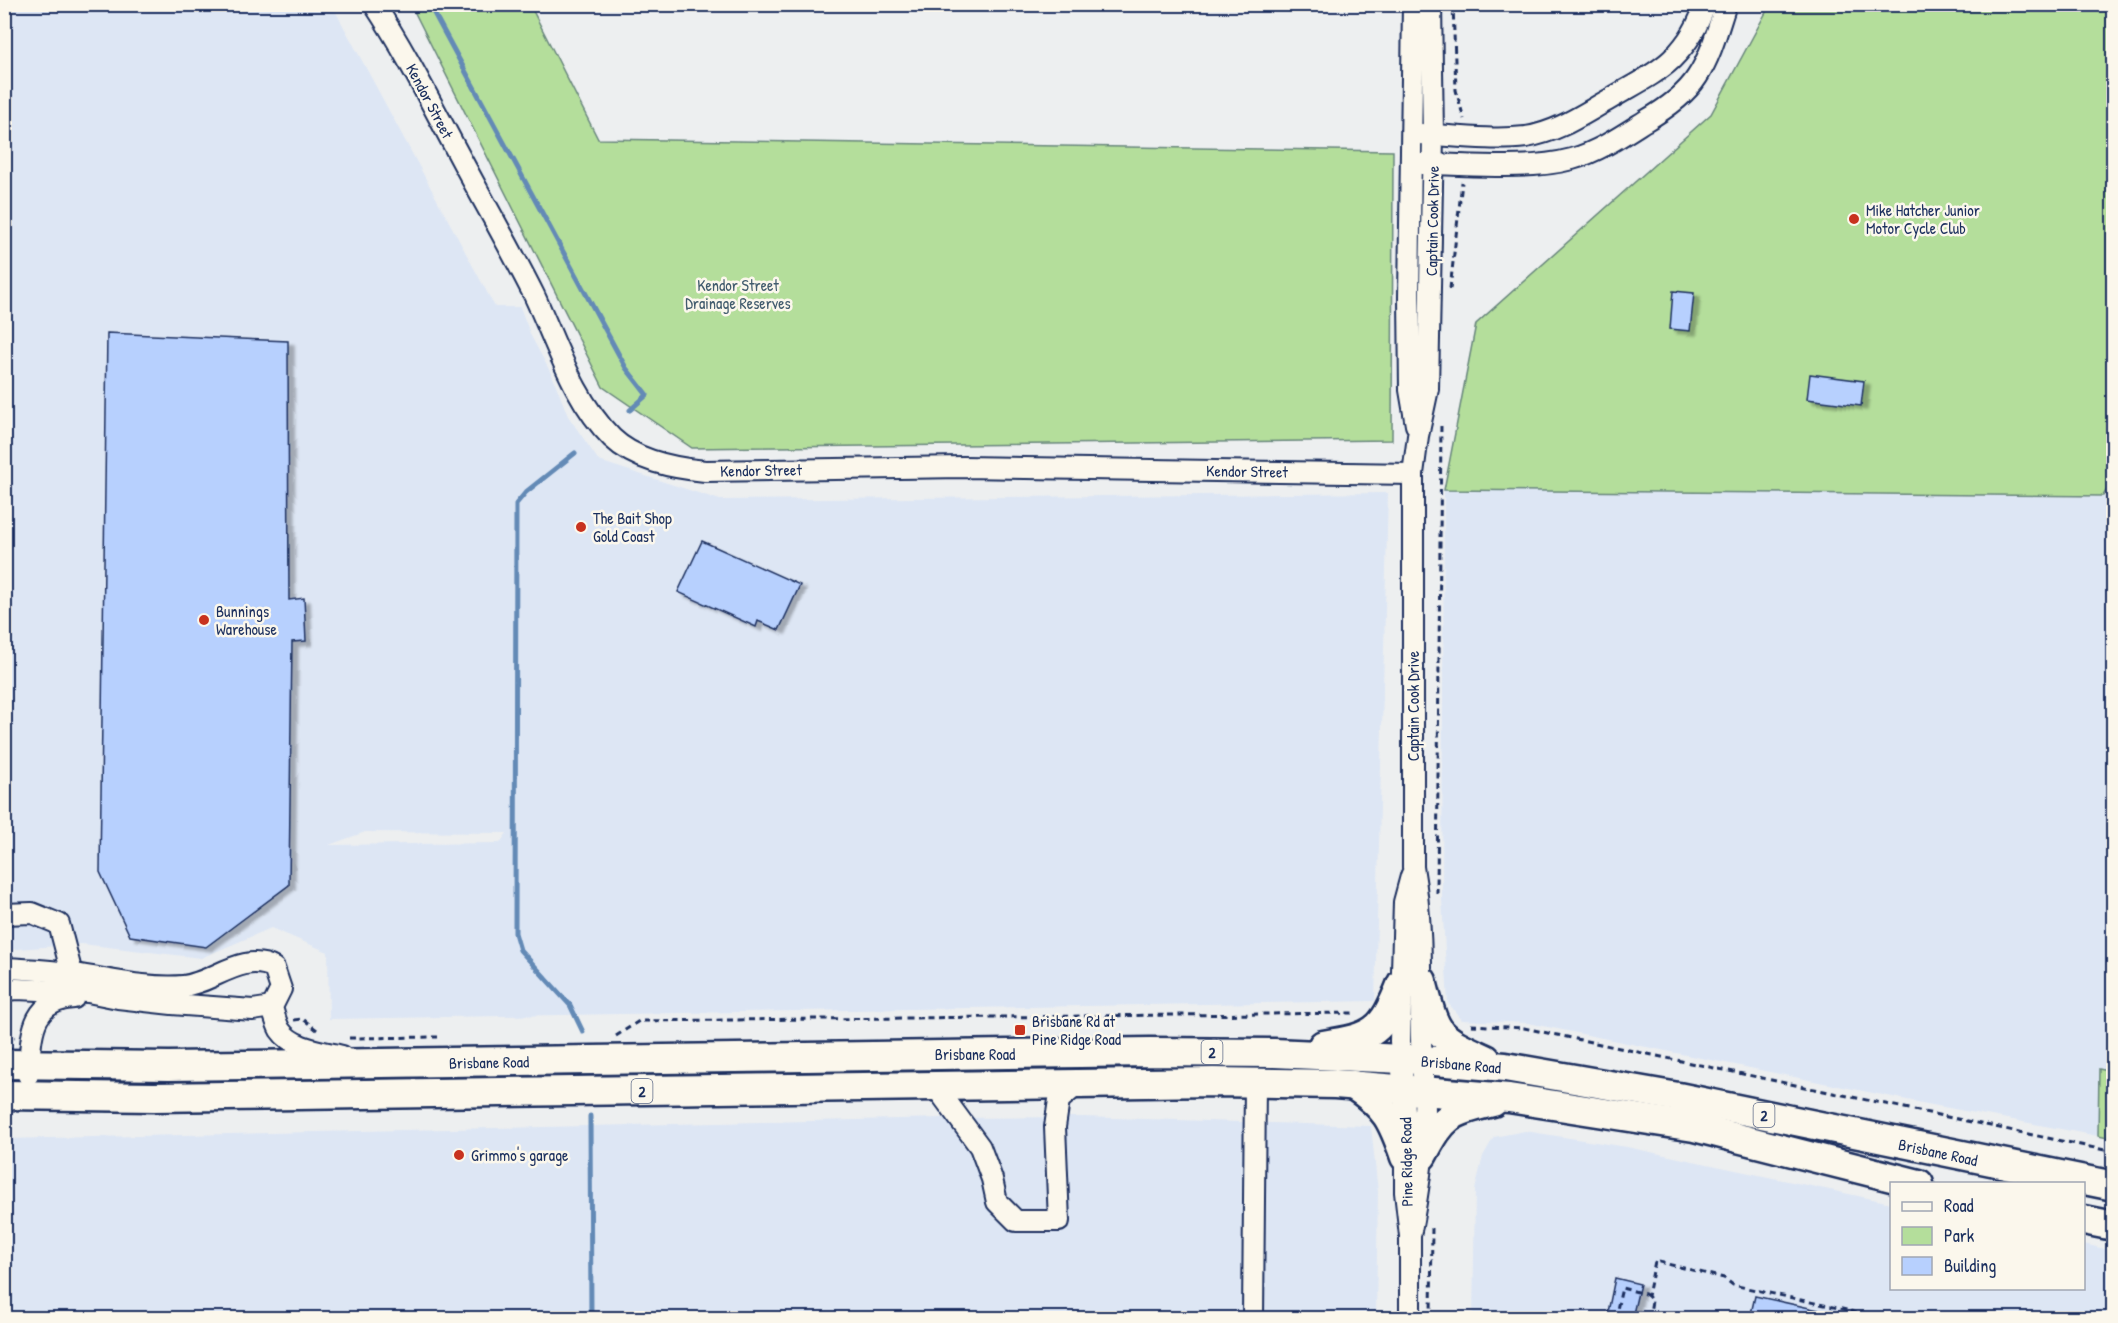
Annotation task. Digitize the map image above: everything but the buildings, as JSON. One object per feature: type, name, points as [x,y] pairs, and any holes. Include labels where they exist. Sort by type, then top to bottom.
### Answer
[{"type":"highway","points":[[1274,1053],[1356,1039],[1367,1035],[1377,1029],[1412,982],[1435,1025],[1445,1038],[1461,1048],[1505,1067]]},
{"type":"highway","name":"Brisbane Road","points":[[17,1065],[374,1064],[920,1054],[1274,1053],[1412,1060],[1505,1067],[1678,1097],[2111,1186]]},
{"type":"highway","name":"Brisbane Road","points":[[15,1095],[147,1098],[1255,1082],[1353,1085],[1509,1098],[1694,1127],[1911,1182]]},
{"type":"highway","points":[[1353,1085],[1377,1102],[1388,1114],[1414,1157],[1450,1115],[1460,1110],[1509,1098]]},
{"type":"highway","points":[[2085,1220],[2114,1226]]},
{"type":"street","name":"Kendor Street","points":[[374,4],[399,42],[534,295],[567,370],[591,414],[614,439],[640,456],[676,468],[705,471],[963,467],[1413,474]]},
{"type":"street","name":"Captain Cook Drive","points":[[1413,4],[1410,390],[1418,436]]},
{"type":"street","name":"Captain Cook Drive","points":[[1412,1060],[1412,982],[1404,902],[1413,867],[1413,474],[1428,389],[1433,164],[1431,4]]},
{"type":"street","points":[[1412,134],[1511,138],[1535,135],[1558,128],[1634,87],[1671,60],[1694,31],[1705,4]]},
{"type":"street","points":[[1412,164],[1523,165],[1572,159],[1588,153],[1628,132],[1679,98],[1694,81],[1714,39],[1726,4]]},
{"type":"street","points":[[4,914],[32,913],[59,924],[72,974]]},
{"type":"street","points":[[4,968],[144,984],[184,986],[244,964],[266,963],[274,968],[281,989],[272,1007],[281,1031],[301,1045],[374,1064]]},
{"type":"street","points":[[4,990],[14,981],[37,970]]},
{"type":"street","points":[[4,990],[88,992],[118,998]]},
{"type":"street","points":[[15,1095],[17,1065],[37,1020],[46,1006],[53,1001],[118,998],[253,1010],[272,1007]]},
{"type":"street","name":"Pine Ridge Road","points":[[1410,1318],[1410,1236],[1421,1175],[1414,1157],[1412,1060]]},
{"type":"street","points":[[1253,1318],[1255,1082]]},
{"type":"street","points":[[936,1086],[980,1146],[992,1179],[997,1202],[1016,1221],[1059,1221],[1055,1127],[1059,1100],[1078,1084]]},
{"type":"path","points":[[1453,4],[1456,90],[1464,118]]},
{"type":"path","points":[[1449,293],[1462,184]]},
{"type":"path","points":[[1437,903],[1441,415]]},
{"type":"path","points":[[1431,1255],[1431,1318]]},
{"type":"path","points":[[1648,1296],[1655,1261],[1724,1278],[1733,1285],[1848,1310],[1874,1318]]},
{"type":"path","points":[[1616,1318],[1622,1288],[1645,1293],[1648,1296],[1652,1301],[1649,1318]]},
{"type":"shaded area","points":[[5,5],[332,5],[495,307],[520,307],[531,336],[552,375],[568,416],[599,461],[720,500],[1388,493],[1375,1001],[329,1019],[328,952],[271,928],[201,958],[82,944],[5,950]],"holes":[[[365,832],[507,833],[500,843],[329,845]]]},
{"type":"shaded area","points":[[1444,490],[2113,497],[2114,1072],[2099,1069],[2098,1136],[1927,1104],[1528,1023],[1462,1020],[1448,1003],[1442,900]]},
{"type":"shaded area","points":[[1082,1117],[1371,1126],[1378,1192],[1376,1318],[5,1318],[4,1139],[943,1118]]},
{"type":"shaded area","points":[[1525,1131],[1627,1147],[1890,1203],[1890,1290],[2085,1290],[2085,1244],[2113,1251],[2113,1318],[1473,1318],[1475,1190],[1483,1156],[1494,1137]]},
{"type":"green space","name":"Kendor Street Drainage Reserves","points":[[411,5],[530,5],[598,139],[1393,151],[1392,440],[692,448],[603,387]]},
{"type":"green space","name":"Mike Hatcher Junior Motor Cycle Club","points":[[1770,5],[2113,5],[2114,478],[2103,496],[1444,490],[1476,324],[1711,114]]},
{"type":"green space","points":[[2099,1069],[2113,1072],[2113,1139],[2098,1136]]},
{"type":"waterway","points":[[429,4],[626,368],[647,395],[630,410]]},
{"type":"waterway","points":[[575,453],[526,492],[516,504],[515,933],[520,950],[570,1005],[583,1032]]},
{"type":"waterway","points":[[590,1116],[591,1318]]},
{"type":"place","name":"Mike Hatcher Junior Motor Cycle Club","points":[[1854,219]]},
{"type":"place","name":"The Bait Shop Gold Coast","points":[[581,527]]},
{"type":"place","name":"Bunnings Warehouse","points":[[204,620]]},
{"type":"place","name":"Brisbane Rd at Pine Ridge Road","points":[[1020,1030]]},
{"type":"place","name":"Grimmo's garage","points":[[459,1155]]}]
